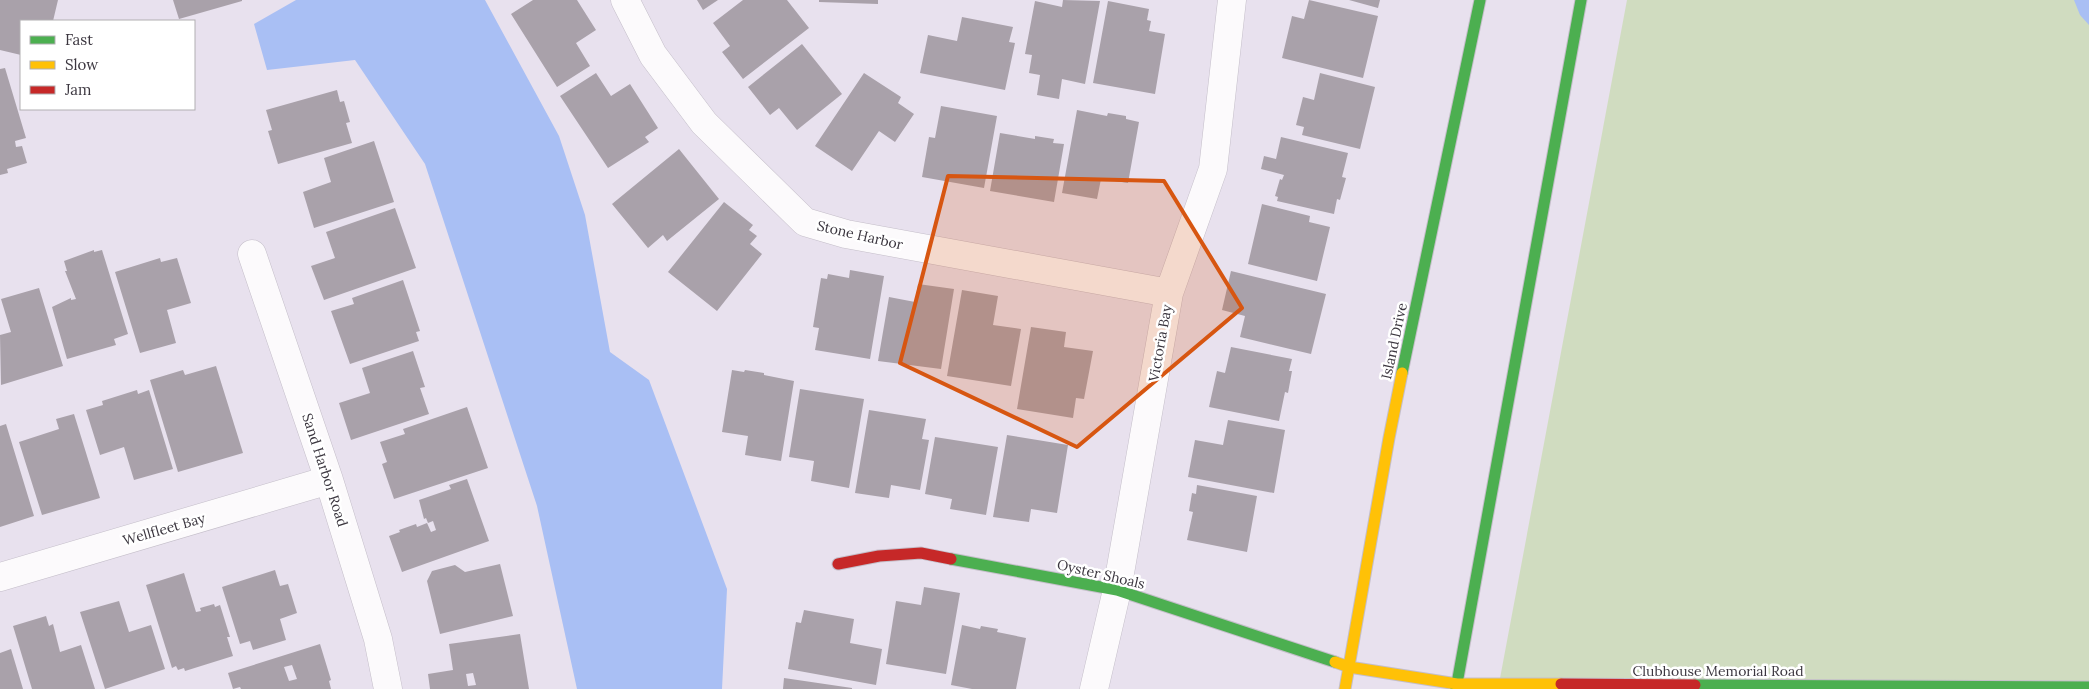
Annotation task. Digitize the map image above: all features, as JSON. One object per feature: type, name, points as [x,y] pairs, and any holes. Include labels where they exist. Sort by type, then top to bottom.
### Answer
[{"type":"main road","name":"Island Drive","points":[[1345,689],[1389,438],[1480,0]]},
{"type":"main road","points":[[1457,687],[1581,0]]},
{"type":"main road","name":"Oyster Shoals","points":[[838,564],[879,556],[921,553],[1118,590],[1349,667]]},
{"type":"main road","name":"Clubhouse Memorial Road","points":[[1349,667],[1457,687],[2089,687]]},
{"type":"street","name":"Stone Harbor","points":[[626,0],[654,55],[704,123],[805,222],[846,234],[1169,293]]},
{"type":"street","name":"Victoria Bay","points":[[1094,689],[1118,590],[1169,293],[1213,169],[1232,0]]},
{"type":"street","name":"Sand Harbor Road","points":[[252,254],[329,480],[378,639],[388,689]]},
{"type":"street","name":"Wellfleet Bay","points":[[0,577],[329,480]]},
{"type":"highlighted area","points":[[948,176],[1164,181],[1242,308],[1077,447],[900,363]]},
{"type":"green space","points":[[1627,0],[2089,0],[2089,689],[1498,689]]},
{"type":"water","points":[[296,0],[485,0],[559,136],[585,215],[610,352],[649,380],[727,589],[722,689],[577,689],[537,506],[425,164],[355,60],[267,70],[254,24]]},
{"type":"water","points":[[2074,0],[2089,0],[2089,25],[2080,15]]},
{"type":"building","points":[[0,0],[58,0],[53,20],[20,20],[20,55],[0,50]]},
{"type":"building","points":[[173,0],[242,0],[242,1],[179,19]]},
{"type":"building","points":[[533,0],[577,0],[596,30],[576,43],[590,66],[557,87],[511,14]]},
{"type":"building","points":[[697,0],[718,0],[703,10]]},
{"type":"building","points":[[743,0],[787,0],[809,28],[743,79],[722,52],[730,46],[713,23]]},
{"type":"building","points":[[819,0],[878,0],[878,4],[819,2]]},
{"type":"building","points":[[1063,0],[1100,1],[1085,84],[1062,79],[1059,99],[1037,95],[1040,75],[1029,73],[1032,55],[1025,54],[1035,1],[1062,7]]},
{"type":"building","points":[[1309,0],[1378,16],[1363,78],[1282,58],[1292,16],[1304,19]]},
{"type":"building","points":[[1349,0],[1380,0],[1378,8]]},
{"type":"building","points":[[1108,1],[1149,9],[1147,20],[1151,21],[1149,31],[1165,34],[1155,94],[1093,83]]},
{"type":"building","points":[[962,17],[1013,27],[1009,42],[1015,43],[1005,90],[920,73],[928,35],[957,41]]},
{"type":"building","points":[[802,44],[842,94],[797,130],[779,108],[770,115],[748,87]]},
{"type":"building","points":[[5,68],[26,138],[15,141],[16,147],[22,146],[27,163],[7,169],[8,173],[0,175],[0,69]]},
{"type":"building","points":[[596,73],[611,96],[630,84],[658,128],[645,137],[649,142],[608,168],[560,96]]},
{"type":"building","points":[[864,73],[901,97],[898,103],[914,114],[895,142],[879,131],[852,171],[815,146]]},
{"type":"building","points":[[1320,73],[1375,87],[1360,149],[1302,135],[1304,127],[1296,125],[1303,97],[1314,100]]},
{"type":"building","points":[[337,90],[340,102],[344,101],[350,122],[346,123],[352,143],[278,164],[268,131],[272,130],[266,110]]},
{"type":"building","points":[[941,106],[997,116],[984,188],[922,177],[929,137],[935,138]]},
{"type":"building","points":[[1077,110],[1107,116],[1108,113],[1126,116],[1126,119],[1139,122],[1128,183],[1101,179],[1097,199],[1062,193]]},
{"type":"building","points":[[1000,133],[1035,139],[1035,136],[1054,139],[1053,143],[1064,144],[1054,202],[990,191]]},
{"type":"building","points":[[1281,137],[1348,153],[1342,177],[1346,178],[1340,200],[1337,199],[1334,214],[1277,201],[1278,197],[1275,196],[1280,179],[1282,180],[1284,175],[1261,169],[1264,156],[1276,159]]},
{"type":"building","points":[[374,141],[394,202],[314,228],[303,192],[331,182],[324,158]]},
{"type":"building","points":[[679,149],[719,199],[667,241],[663,235],[648,248],[612,204]]},
{"type":"building","points":[[724,202],[753,225],[749,230],[757,236],[750,244],[762,254],[717,311],[668,272]]},
{"type":"building","points":[[1262,204],[1310,216],[1309,222],[1330,227],[1317,281],[1248,264]]},
{"type":"building","points":[[395,208],[416,268],[324,300],[311,266],[335,258],[326,232]]},
{"type":"building","points":[[94,250],[94,252],[102,250],[128,334],[114,339],[116,345],[67,359],[52,307],[71,298],[71,300],[76,299],[65,271],[67,271],[64,261]]},
{"type":"building","points":[[160,258],[161,262],[177,258],[191,303],[167,310],[176,343],[140,353],[115,272]]},
{"type":"building","points":[[850,270],[884,276],[870,359],[815,350],[819,328],[813,327],[821,278],[827,279],[828,274],[849,278]]},
{"type":"building","points":[[1231,271],[1326,294],[1311,354],[1240,337],[1245,316],[1222,310]]},
{"type":"building","points":[[403,280],[420,331],[416,332],[419,341],[350,364],[331,311],[354,304],[352,298]]},
{"type":"building","points":[[918,284],[954,289],[941,369],[878,361],[889,297],[915,302]]},
{"type":"building","points":[[39,288],[63,366],[1,385],[0,335],[11,332],[1,299]]},
{"type":"building","points":[[962,290],[998,296],[993,325],[1021,329],[1011,386],[947,376]]},
{"type":"building","points":[[1031,327],[1066,332],[1064,347],[1093,351],[1084,399],[1076,398],[1073,418],[1017,409]]},
{"type":"building","points":[[1231,347],[1292,359],[1289,371],[1292,371],[1288,393],[1285,392],[1279,421],[1209,407],[1217,371],[1225,373]]},
{"type":"building","points":[[413,351],[425,387],[420,388],[429,414],[351,440],[339,403],[370,393],[362,368]]},
{"type":"building","points":[[216,366],[243,453],[178,472],[150,380],[183,370],[185,375]]},
{"type":"building","points":[[732,370],[764,373],[764,375],[794,381],[781,461],[745,455],[748,436],[722,432]]},
{"type":"building","points":[[800,389],[864,399],[849,488],[811,481],[814,461],[789,457]]},
{"type":"building","points":[[137,390],[138,394],[149,390],[173,469],[134,480],[124,447],[100,455],[86,410],[103,405],[102,401]]},
{"type":"building","points":[[467,407],[488,468],[394,499],[382,464],[387,462],[380,442],[405,434],[403,429]]},
{"type":"building","points":[[869,410],[926,419],[922,439],[929,440],[920,490],[891,485],[889,498],[855,493]]},
{"type":"building","points":[[74,414],[100,498],[42,515],[19,442],[59,429],[56,419]]},
{"type":"building","points":[[1228,420],[1285,430],[1274,493],[1188,477],[1195,440],[1223,445]]},
{"type":"building","points":[[6,424],[34,516],[0,527],[0,426]]},
{"type":"building","points":[[1007,435],[1068,445],[1057,513],[1031,509],[1029,522],[993,517]]},
{"type":"building","points":[[935,437],[998,447],[986,515],[950,509],[952,499],[925,494]]},
{"type":"building","points":[[467,479],[489,541],[402,572],[389,536],[416,524],[417,527],[427,523],[431,532],[436,530],[433,521],[428,523],[426,518],[424,519],[419,500],[451,489],[449,485]]},
{"type":"building","points":[[1197,485],[1257,496],[1247,552],[1187,540],[1193,512],[1189,511],[1192,493],[1196,494]]},
{"type":"building","points":[[500,564],[513,616],[440,634],[427,581],[432,571],[455,565],[465,572]]},
{"type":"building","points":[[275,570],[280,586],[288,584],[297,613],[280,619],[286,640],[253,650],[250,641],[240,644],[222,587]]},
{"type":"building","points":[[184,573],[196,612],[201,611],[200,608],[214,604],[215,607],[220,605],[230,637],[227,637],[233,656],[185,671],[184,668],[178,670],[176,666],[172,668],[146,585]]},
{"type":"building","points":[[924,587],[960,593],[946,674],[886,664],[896,601],[921,605]]},
{"type":"building","points":[[119,601],[129,632],[151,625],[165,669],[105,689],[80,612]]},
{"type":"building","points":[[804,610],[854,619],[850,643],[882,649],[876,685],[788,669],[796,622],[801,623]]},
{"type":"building","points":[[46,616],[49,626],[53,624],[60,652],[81,645],[95,689],[32,689],[13,626]]},
{"type":"building","points":[[962,625],[980,629],[981,626],[998,629],[997,632],[1026,638],[1016,689],[972,689],[951,685]]},
{"type":"building","points":[[520,634],[529,689],[430,689],[428,674],[453,670],[449,644]],"holes":[[[473,673],[476,685],[468,686],[466,674]]]},
{"type":"building","points":[[320,644],[331,680],[329,681],[331,689],[241,689],[240,687],[233,689],[228,673]],"holes":[[[292,665],[297,679],[289,681],[284,667]]]},
{"type":"building","points":[[11,649],[23,689],[0,689],[0,653]]},
{"type":"building","points":[[784,678],[852,688],[852,689],[783,689]]},
{"type":"traffic: fast","points":[[1402,373],[1480,0]]},
{"type":"traffic: fast","points":[[1456,689],[1581,0]]},
{"type":"traffic: fast","points":[[951,559],[1117,590],[1335,662]]},
{"type":"traffic: fast","points":[[1695,685],[2089,687]]},
{"type":"traffic: slow","points":[[1345,689],[1402,373]]},
{"type":"traffic: slow","points":[[1335,662],[1349,667],[1457,684],[1561,684]]},
{"type":"traffic: jam","points":[[838,564],[879,556],[921,553],[951,559]]},
{"type":"traffic: jam","points":[[1561,684],[1695,685]]}]
